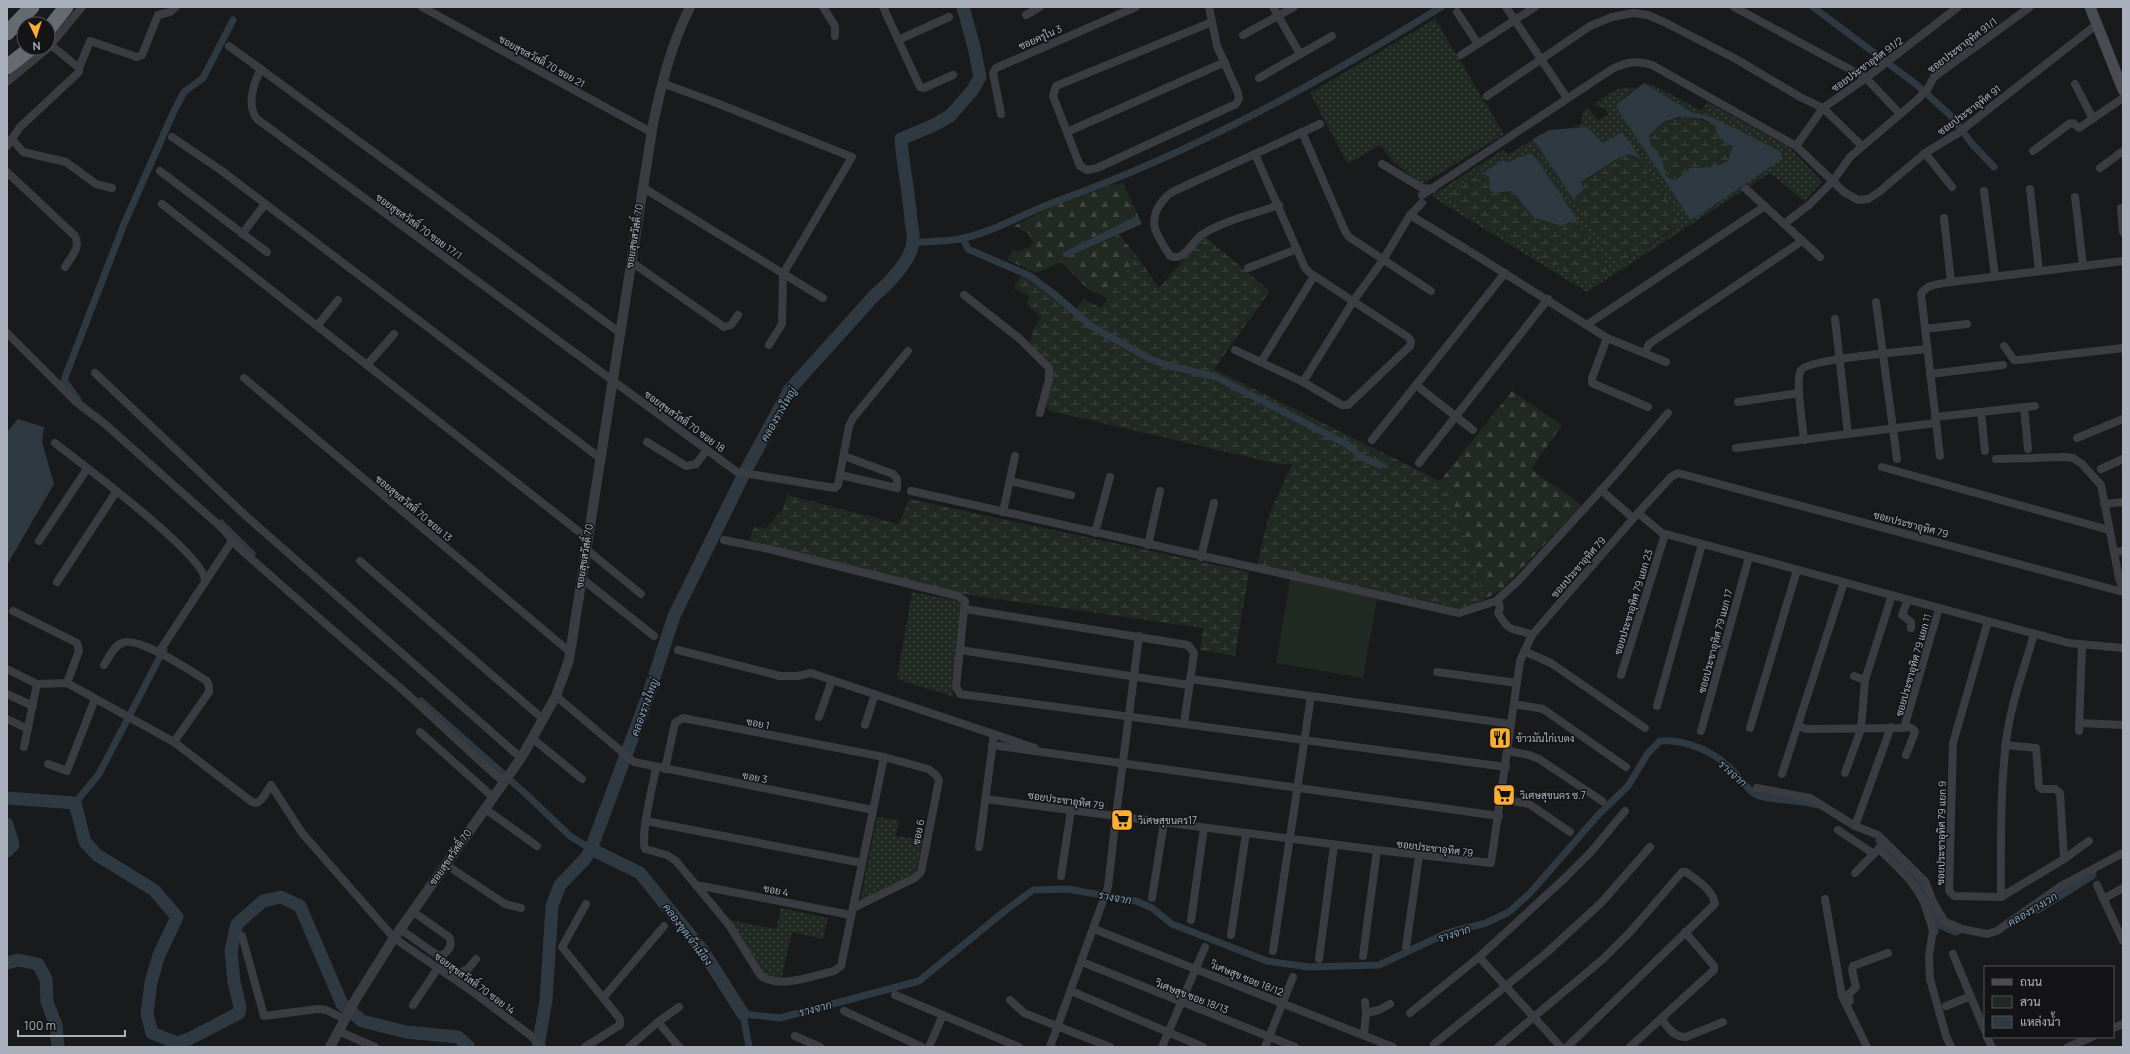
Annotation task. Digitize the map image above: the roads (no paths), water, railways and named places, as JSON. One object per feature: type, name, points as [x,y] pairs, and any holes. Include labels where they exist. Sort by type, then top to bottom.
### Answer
[{"type":"highway","points":[[7,33],[32,7]]},
{"type":"highway","points":[[56,26],[66,7]]},
{"type":"highway","points":[[7,66],[20,56]]},
{"type":"main road","points":[[2090,7],[2123,90]]},
{"type":"street","points":[[56,32],[82,7]]},
{"type":"street","points":[[112,188],[96,184],[66,162],[23,152],[9,142],[20,127],[79,72],[79,68],[88,44],[92,40],[137,57],[142,55],[158,15],[170,12],[176,7]]},
{"type":"street","name":"ซอยสุขสวัสดิ์ 70 ซอย 21","points":[[422,7],[651,132]]},
{"type":"street","name":"ซอยสุขสวัสดิ์ 70","points":[[330,1047],[357,997],[394,938],[484,808],[512,772],[556,696],[570,652],[611,380],[651,132],[665,66],[680,26],[690,7]]},
{"type":"street","points":[[823,7],[835,26],[835,36]]},
{"type":"street","points":[[883,7],[920,88],[924,88],[953,75]]},
{"type":"street","points":[[1026,15],[1040,7]]},
{"type":"street","name":"ซอยครุใน 3","points":[[1001,114],[993,73],[996,68],[1136,7]]},
{"type":"street","points":[[1209,7],[1217,46],[1238,93],[1236,104],[1097,168],[1087,170],[1080,166],[1053,96],[1056,86],[1212,22]]},
{"type":"street","points":[[1273,7],[1300,54]]},
{"type":"street","points":[[1243,35],[1294,7]]},
{"type":"street","points":[[1506,7],[1567,98]]},
{"type":"street","points":[[1461,55],[1535,7]]},
{"type":"street","points":[[1734,7],[1866,78],[1900,114]]},
{"type":"street","name":"ซอยประชาอุทิศ 91/2","points":[[1796,146],[1823,108],[1896,56],[1958,7]]},
{"type":"street","name":"ซอยประชาอุทิศ 91/1","points":[[1784,224],[1810,204],[1833,181],[1850,157],[1918,98],[1928,88],[1934,77],[2030,7]]},
{"type":"street","points":[[1456,12],[1478,44]]},
{"type":"street","points":[[1487,96],[1590,26],[1612,17],[1633,13],[1648,15],[1736,59],[1800,97],[1823,108],[1862,146]]},
{"type":"street","points":[[898,40],[949,17]]},
{"type":"street","name":"ซอยประชาอุทิศ 91","points":[[1424,197],[1433,189],[1612,69],[1626,62],[1639,61],[1652,65],[1796,146],[1844,192],[1858,200],[1868,199],[1879,192],[1925,154],[1958,133],[2096,25]]},
{"type":"street","points":[[1259,78],[1332,36]]},
{"type":"street","points":[[56,46],[79,68]]},
{"type":"street","points":[[229,46],[619,332]]},
{"type":"street","points":[[7,82],[32,56]]},
{"type":"street","points":[[1067,132],[1225,62]]},
{"type":"street","name":"ซอยสุขสวัสดิ์ 70 ซอย 17/1","points":[[261,69],[255,80],[253,92],[253,112],[257,119],[611,380]]},
{"type":"street","points":[[662,83],[852,157],[782,274],[782,324],[769,345]]},
{"type":"street","points":[[2075,84],[2093,119]]},
{"type":"street","points":[[2033,151],[2069,124],[2073,123],[2079,128],[2123,98]]},
{"type":"street","points":[[1278,205],[1202,234],[1182,257],[1175,258],[1170,256],[1153,225],[1153,219],[1166,196],[1320,124]]},
{"type":"street","points":[[1302,132],[1349,237],[1431,291]]},
{"type":"street","points":[[172,137],[265,204],[600,458]]},
{"type":"street","points":[[2100,168],[2123,151]]},
{"type":"street","points":[[1235,350],[1303,382],[1342,405],[1348,405],[1410,346],[1411,341],[1408,337],[1354,300],[1314,276],[1305,268],[1255,154]]},
{"type":"street","points":[[1925,154],[1952,187]]},
{"type":"street","points":[[1382,164],[1422,188],[1433,189]]},
{"type":"street","points":[[160,171],[267,252]]},
{"type":"street","points":[[7,172],[75,236],[78,242],[77,248],[65,267]]},
{"type":"street","points":[[642,187],[823,298]]},
{"type":"street","points":[[1746,189],[1820,257]]},
{"type":"street","points":[[2030,189],[2039,271]]},
{"type":"street","points":[[1984,191],[1995,276]]},
{"type":"street","points":[[2075,197],[2083,266]]},
{"type":"street","points":[[162,204],[587,538]]},
{"type":"street","points":[[242,234],[265,204]]},
{"type":"street","points":[[1588,324],[1765,206]]},
{"type":"street","points":[[1303,382],[1354,300],[1383,260],[1415,208],[1469,250],[1588,324],[1607,338],[1666,362]]},
{"type":"street","points":[[2121,208],[2123,232]]},
{"type":"street","points":[[1944,218],[1951,282]]},
{"type":"street","points":[[1645,353],[1649,344],[1802,241]]},
{"type":"street","points":[[1248,268],[1297,249]]},
{"type":"street","points":[[630,261],[724,327],[731,325],[738,315]]},
{"type":"street","points":[[1940,456],[1921,294],[1929,286],[1951,282],[2123,261]]},
{"type":"street","points":[[1372,440],[1506,274]]},
{"type":"street","points":[[1261,362],[1314,276]]},
{"type":"street","points":[[964,296],[1020,339],[1049,368],[1049,379],[1040,413]]},
{"type":"street","points":[[1418,463],[1548,299]]},
{"type":"street","points":[[317,326],[338,300]]},
{"type":"street","points":[[1876,302],[1897,460]]},
{"type":"street","points":[[1836,319],[1848,434]]},
{"type":"street","points":[[1925,329],[1967,324]]},
{"type":"street","points":[[7,333],[75,401],[119,437],[223,529],[232,541],[341,639],[398,686],[469,753],[505,781]]},
{"type":"street","points":[[368,365],[394,334]]},
{"type":"street","points":[[1607,338],[1592,378],[1592,383],[1648,407]]},
{"type":"street","points":[[2004,346],[2014,360],[2123,348]]},
{"type":"street","points":[[1804,440],[1799,393],[1800,370],[1806,366],[1840,359],[1927,349]]},
{"type":"street","points":[[844,456],[893,474],[897,478],[897,488],[840,475],[849,426],[852,418],[908,351]]},
{"type":"street","points":[[1930,374],[2003,364]]},
{"type":"street","points":[[95,373],[246,516],[521,758]]},
{"type":"street","name":"ซอยสุขสวัสดิ์ 70 ซอย 13","points":[[244,378],[570,652]]},
{"type":"street","name":"ซอยสุขสวัสดิ์ 70 ซอย 18","points":[[611,380],[737,472],[828,488],[835,488],[838,486],[840,475]]},
{"type":"street","points":[[1416,385],[1473,430]]},
{"type":"street","points":[[1738,402],[1799,393]]},
{"type":"street","points":[[1736,448],[1893,429],[1981,412],[2035,406]]},
{"type":"street","points":[[2024,407],[2028,448]]},
{"type":"street","points":[[911,491],[1148,545],[1459,613],[1494,602],[1519,580],[1601,490],[1668,412]]},
{"type":"street","points":[[1981,412],[1985,451]]},
{"type":"street","points":[[2078,438],[2123,419]]},
{"type":"street","points":[[647,442],[686,466],[696,464],[707,450]]},
{"type":"street","points":[[55,443],[172,538],[202,570],[205,580]]},
{"type":"street","points":[[1003,512],[1015,456]]},
{"type":"street","points":[[1996,459],[2064,457],[2073,458],[2082,464],[2101,485],[2123,591]]},
{"type":"street","points":[[2101,469],[2123,459]]},
{"type":"street","points":[[1882,467],[2110,530]]},
{"type":"street","points":[[39,541],[87,469]]},
{"type":"street","name":"ซอยประชาอุทิศ 79","points":[[986,799],[1420,856],[1491,863],[1517,683],[1524,651],[1532,635],[1636,515],[1671,477],[1678,473],[2123,591]]},
{"type":"street","points":[[1095,533],[1110,478]]},
{"type":"street","points":[[1010,481],[1071,495]]},
{"type":"street","points":[[1601,490],[1665,534],[2034,634],[2082,645],[2123,648]]},
{"type":"street","points":[[1148,545],[1160,491]]},
{"type":"street","points":[[57,582],[116,492]]},
{"type":"street","points":[[2104,504],[2123,502]]},
{"type":"street","points":[[1201,556],[1214,503]]},
{"type":"street","name":"ซอยประชาอุทิศ 79 แยก 23","points":[[1621,675],[1665,534]]},
{"type":"street","points":[[724,540],[770,549],[958,596],[965,601],[956,686],[960,694],[1506,767]]},
{"type":"street","points":[[159,652],[232,541]]},
{"type":"street","points":[[1657,706],[1702,544]]},
{"type":"street","points":[[586,549],[641,594]]},
{"type":"street","points":[[2114,552],[2123,551]]},
{"type":"street","name":"ซอยประชาอุทิศ 79 แยก 17","points":[[1701,731],[1749,557]]},
{"type":"street","points":[[360,561],[543,719]]},
{"type":"street","points":[[1750,728],[1796,570]]},
{"type":"street","points":[[581,578],[654,636]]},
{"type":"street","points":[[1782,774],[1844,582]]},
{"type":"street","points":[[1845,773],[1861,729],[1865,680],[1892,595]]},
{"type":"street","points":[[1908,600],[1902,615],[1911,622],[1911,628]]},
{"type":"street","points":[[1494,602],[1500,608],[1498,612],[1508,627],[1513,630],[1532,635]]},
{"type":"street","name":"ซอยประชาอุทิศ 79 แยก 11","points":[[1905,727],[1940,608]]},
{"type":"street","points":[[965,609],[1188,645],[1194,653],[1184,724]]},
{"type":"street","points":[[13,611],[78,642],[79,651],[66,683]]},
{"type":"street","name":"ซอยประชาอุทิศ 79 แยก 9","points":[[1988,621],[1953,743],[1949,891],[1954,896],[2001,898]]},
{"type":"street","points":[[2001,898],[2005,745],[2013,706],[2034,634]]},
{"type":"street","points":[[1050,1047],[1104,903],[1108,888],[1122,764],[1139,636]]},
{"type":"street","points":[[7,669],[37,684],[66,683],[133,721],[174,742],[208,692],[209,686],[207,681],[159,652],[131,641],[122,643],[113,650],[104,665]]},
{"type":"street","points":[[2080,731],[2082,645]]},
{"type":"street","points":[[678,650],[780,676],[797,676],[811,673],[1055,754]]},
{"type":"street","points":[[960,650],[1134,676],[1311,696],[1511,724]]},
{"type":"street","points":[[1524,651],[1551,662],[1645,728]]},
{"type":"street","points":[[1437,672],[1517,683]]},
{"type":"street","points":[[1854,676],[1865,680]]},
{"type":"street","points":[[819,717],[832,680]]},
{"type":"street","points":[[24,747],[37,684]]},
{"type":"street","points":[[7,694],[33,706]]},
{"type":"street","points":[[865,725],[875,694]]},
{"type":"street","name":"ซอย 3","points":[[556,696],[634,762],[656,768],[873,810]]},
{"type":"street","points":[[1273,952],[1311,696]]},
{"type":"street","points":[[48,764],[67,771],[95,699]]},
{"type":"street","points":[[1514,704],[1543,709],[1626,767]]},
{"type":"street","name":"ซอย 1","points":[[665,769],[675,724],[683,718],[884,757]]},
{"type":"street","points":[[7,719],[28,729]]},
{"type":"street","points":[[2080,722],[2123,724]]},
{"type":"street","points":[[1798,726],[1806,729],[1905,727],[1913,729],[1915,732],[1906,755]]},
{"type":"street","points":[[1855,826],[1891,728]]},
{"type":"street","points":[[420,732],[493,797]]},
{"type":"street","points":[[979,847],[994,734]]},
{"type":"street","points":[[532,738],[582,779]]},
{"type":"street","name":"ซอยสุขสวัสดิ์ 70 ซอย 14","points":[[174,742],[252,802],[257,803],[262,799],[271,785],[302,833],[394,938],[438,968],[449,973],[542,1047]]},
{"type":"street","points":[[992,745],[1499,816]]},
{"type":"street","points":[[2005,745],[2036,748],[2039,787],[2042,789],[2055,789],[2060,793],[2064,859]]},
{"type":"street","points":[[1508,751],[1529,755],[1539,759],[1602,801]]},
{"type":"street","points":[[656,768],[646,821],[643,845],[645,849],[672,858],[729,925],[761,976],[768,981],[779,983],[838,970],[840,966],[884,757]]},
{"type":"street","name":"ซอย 6","points":[[852,912],[915,878],[921,872],[939,780],[936,774],[928,770],[884,757]]},
{"type":"street","points":[[1757,788],[1810,798],[1855,826],[1878,835],[1880,847]]},
{"type":"street","points":[[1501,800],[1529,804],[1570,832]]},
{"type":"street","points":[[484,808],[537,846]]},
{"type":"street","points":[[1061,876],[1071,810]]},
{"type":"street","points":[[1410,1012],[1479,957],[1571,873],[1591,852],[1625,811]]},
{"type":"street","points":[[646,821],[862,863]]},
{"type":"street","points":[[1152,898],[1164,822]]},
{"type":"street","points":[[1191,920],[1204,828]]},
{"type":"street","points":[[1838,830],[1880,847],[1910,873],[1926,881],[1933,930],[1929,956],[1930,979],[1946,1036],[1951,1047]]},
{"type":"street","points":[[1231,935],[1246,833]]},
{"type":"street","points":[[2001,898],[2090,841]]},
{"type":"street","points":[[1318,959],[1334,845]]},
{"type":"street","points":[[1434,1044],[1505,988],[1601,903],[1650,847]]},
{"type":"street","points":[[1855,873],[1880,847]]},
{"type":"street","points":[[1363,956],[1377,850]]},
{"type":"street","points":[[1910,873],[1918,891],[1945,922],[1962,929],[1990,934],[2061,886],[2123,852]]},
{"type":"street","points":[[1406,947],[1420,856]]},
{"type":"street","points":[[445,864],[505,904],[521,908]]},
{"type":"street","points":[[1498,1047],[1603,959],[1631,931],[1684,871],[1710,891],[1714,897],[1715,904],[1567,1047]]},
{"type":"street","name":"ซอย 4","points":[[696,885],[852,912]]},
{"type":"street","points":[[2097,885],[2123,939]]},
{"type":"street","points":[[2103,899],[2123,888]]},
{"type":"street","points":[[1825,899],[1842,996],[1867,1047]]},
{"type":"street","points":[[585,1047],[620,1025],[620,1019],[562,947],[586,904]]},
{"type":"street","points":[[412,911],[451,940],[448,950],[441,956]]},
{"type":"street","points":[[603,998],[664,926]]},
{"type":"street","points":[[400,929],[425,948],[441,956],[449,973],[458,973],[468,969],[476,959]]},
{"type":"street","name":"วิเศษสุข ซอย 18/12","points":[[1094,929],[1393,1047]]},
{"type":"street","points":[[1630,1047],[1714,970],[1714,966],[1685,932]]},
{"type":"street","points":[[242,936],[264,1016],[318,1009],[326,1010],[345,1018]]},
{"type":"street","points":[[1162,1047],[1205,947]]},
{"type":"street","points":[[1847,1004],[1850,1001],[1848,995],[1856,987],[1852,970],[1853,966],[1888,953]]},
{"type":"street","points":[[1954,954],[1984,1027]]},
{"type":"street","points":[[1479,957],[1505,988],[1561,1047]]},
{"type":"street","name":"วิเศษสุข ซอย 18/13","points":[[1082,962],[1181,1003],[1295,1047]]},
{"type":"street","points":[[413,1005],[438,968]]},
{"type":"street","points":[[1265,1047],[1293,977]]},
{"type":"street","points":[[1071,991],[1203,1047]]},
{"type":"street","points":[[895,995],[1019,1047]]},
{"type":"street","points":[[1946,1006],[1970,996]]},
{"type":"street","points":[[1010,1000],[1024,1012],[1110,1047]]},
{"type":"street","points":[[1364,1035],[1366,1013],[1365,1002]]},
{"type":"street","points":[[1366,1013],[1379,1010],[1390,1004]]},
{"type":"street","points":[[629,1047],[658,1022],[679,1007]]},
{"type":"street","points":[[844,1012],[922,1047]]},
{"type":"street","points":[[929,1047],[943,1015]]},
{"type":"street","points":[[1661,1019],[1674,1035],[1680,1037],[1686,1037],[1723,1022]]},
{"type":"street","points":[[658,1022],[679,1047]]},
{"type":"street","points":[[338,1031],[375,1047]]},
{"type":"street","points":[[795,1036],[820,1047]]},
{"type":"street","points":[[2068,1047],[2090,1038]]},
{"type":"water","points":[[1644,83],[1691,112],[1712,117],[1781,152],[1782,159],[1697,217],[1690,219],[1616,107],[1617,104]],"holes":[[[1681,116],[1703,119],[1715,126],[1721,139],[1733,146],[1728,161],[1716,167],[1690,168],[1675,181],[1666,176],[1662,159],[1651,145],[1649,135],[1663,122]]]},
{"type":"water","points":[[1587,127],[1603,143],[1622,132],[1641,159],[1630,154],[1615,160],[1581,182],[1584,189],[1575,197],[1576,203],[1533,139],[1549,130]]},
{"type":"water","points":[[1530,153],[1535,157],[1577,219],[1561,226],[1533,217],[1512,191],[1495,193],[1490,190],[1489,177],[1482,173],[1503,160],[1508,162]]},
{"type":"water","points":[[1138,215],[1142,224],[1065,258],[1062,253]]},
{"type":"water","points":[[18,419],[44,427],[42,442],[54,484],[7,565],[7,432]]},
{"type":"waterway","name":"คลองรางใหญ่","points":[[538,1047],[546,1000],[552,906],[560,885],[585,859],[591,849],[649,693],[674,616],[745,472],[790,389],[874,296],[892,279],[908,257],[913,242],[913,234],[901,139],[934,125],[950,116],[972,91],[980,77],[974,47],[963,7]]},
{"type":"waterway","points":[[913,243],[953,240],[985,232],[1047,205],[1160,160],[1255,114],[1302,89],[1441,7]]},
{"type":"waterway","points":[[1813,7],[1917,85],[1951,116],[1973,145],[1994,167]]},
{"type":"waterway","points":[[78,400],[64,380],[124,224],[174,111],[184,92],[203,78],[233,20]]},
{"type":"waterway","points":[[963,238],[968,249],[1030,276],[1054,294],[1091,326],[1150,359],[1167,365],[1216,377],[1348,445],[1361,457],[1380,465]]},
{"type":"waterway","points":[[221,523],[252,554]]},
{"type":"waterway","points":[[75,803],[99,774],[164,649]]},
{"type":"waterway","points":[[421,701],[527,795],[570,836],[591,849]]},
{"type":"waterway","name":"รางจาก","points":[[749,1047],[743,1014],[780,1018],[919,981],[1006,910],[1033,890],[1067,889],[1136,901],[1152,908],[1172,924],[1267,961],[1309,967],[1379,965],[1447,933],[1486,923],[1509,912],[1530,893],[1599,814],[1628,786],[1648,753],[1660,741],[1689,744],[1707,752],[1724,763],[1749,789],[1759,796],[1817,805]]},
{"type":"waterway","points":[[7,798],[75,803],[85,842],[97,855],[154,890],[177,917],[159,955],[151,982],[147,1014],[152,1033],[177,1043],[189,1039],[239,1013],[240,1007],[234,982],[231,951],[237,924],[263,901],[281,897],[300,906],[342,1004],[362,1021],[406,1032],[458,1037],[469,1047]]},
{"type":"waterway","points":[[7,824],[13,845],[7,851]]},
{"type":"waterway","name":"รางจาก","points":[[1879,841],[1896,860],[1917,877],[1935,920],[1935,932]]},
{"type":"waterway","name":"คลองขุดเจ้าเมือง","points":[[591,849],[640,873],[703,951],[743,1014]]},
{"type":"waterway","name":"คลองรางเวก","points":[[2037,907],[2090,874]]},
{"type":"waterway","name":"คลองรางเวก","points":[[1935,920],[1956,929]]},
{"type":"waterway","points":[[7,963],[18,960],[38,964],[46,979],[47,1002],[56,1025],[58,1047]]},
{"type":"tunnel","points":[[1419,206],[1426,198]]},
{"type":"place","name":"ข้าวมันไก่เบตง","points":[[1500,738]]},
{"type":"place","name":"วิเศษสุขนคร ซ.7","points":[[1504,795]]},
{"type":"place","name":"วิเศษสุขนคร17","points":[[1122,820]]}]
